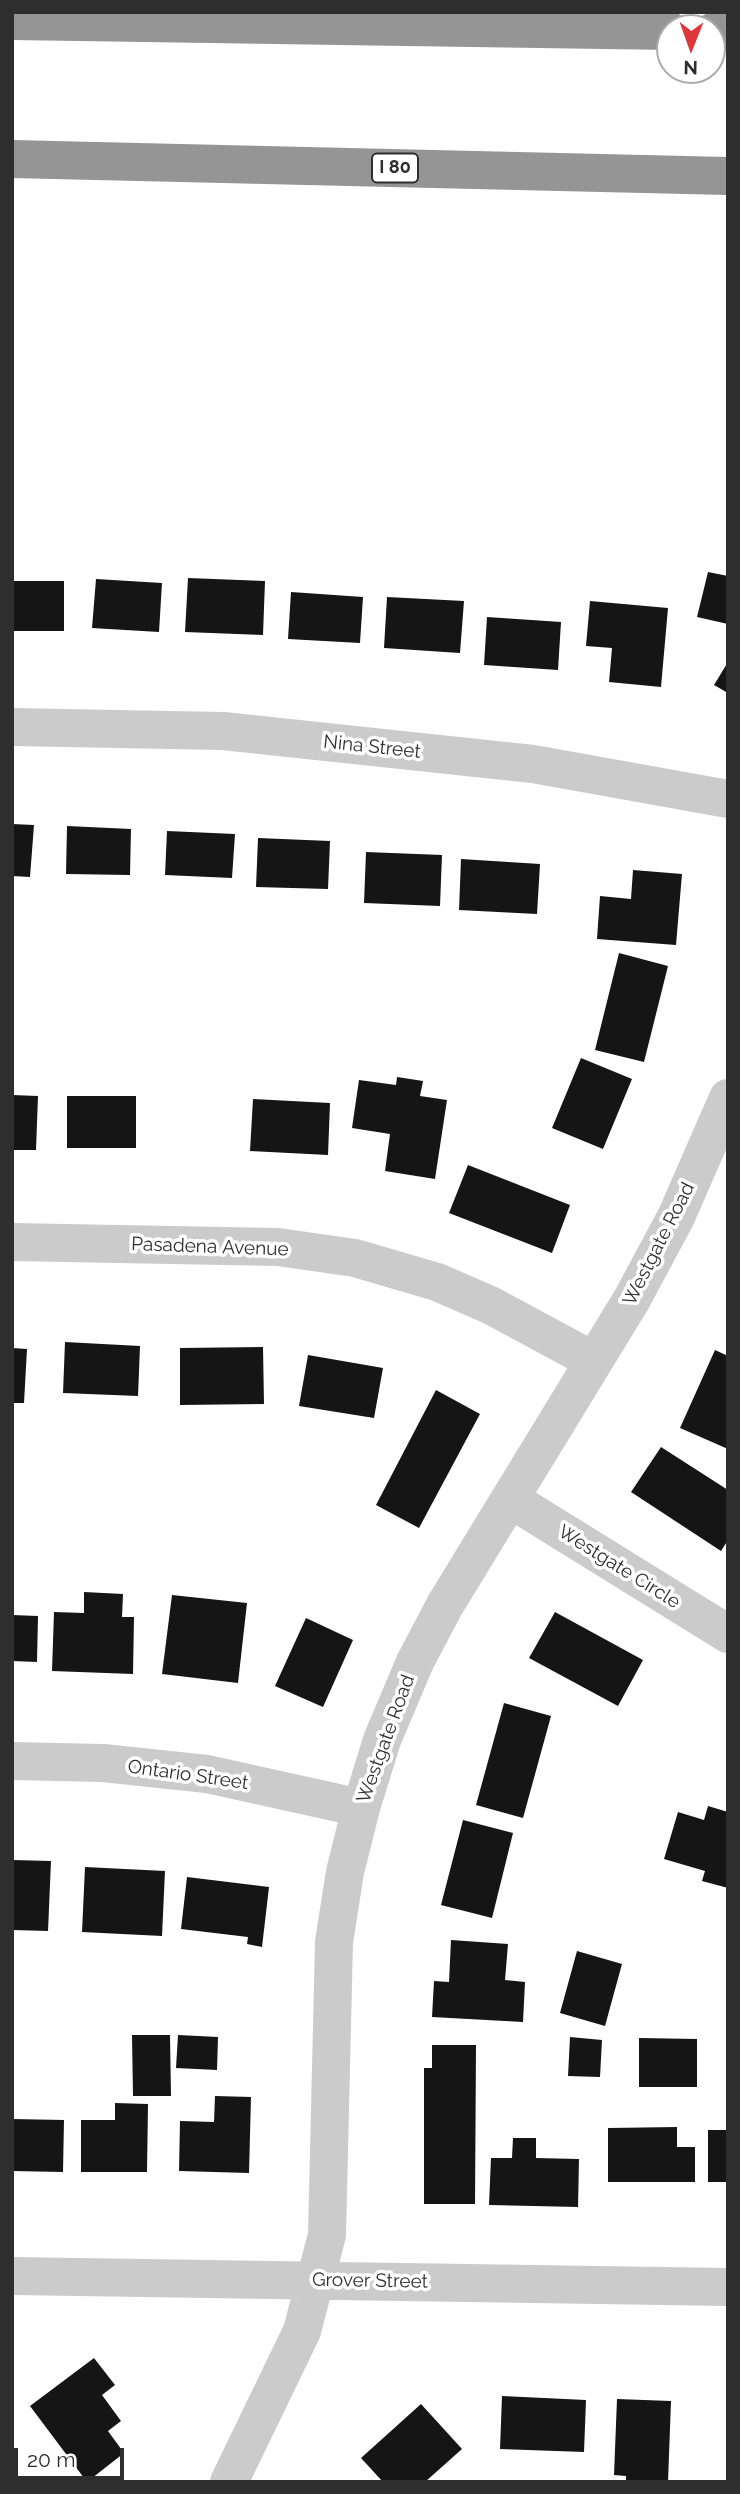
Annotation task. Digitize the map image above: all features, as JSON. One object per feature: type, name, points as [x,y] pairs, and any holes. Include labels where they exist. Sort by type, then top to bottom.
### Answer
[{"type":"highway","points":[[201,12],[349,26]]},
{"type":"highway","points":[[12,20],[656,31]]},
{"type":"highway","name":"I 80","points":[[12,160],[728,176]]},
{"type":"street","name":"Nina Street","points":[[12,727],[223,731],[533,764],[728,799]]},
{"type":"street","name":"Westgate Road","points":[[229,2482],[302,2331],[327,2235],[334,1942],[345,1872],[382,1740],[415,1662],[445,1605],[632,1299],[676,1217],[728,1098]]},
{"type":"street","name":"Pasadena Avenue","points":[[12,1242],[278,1247],[355,1258],[438,1282],[490,1305],[594,1361]]},
{"type":"street","name":"Westgate Circle","points":[[510,1499],[728,1634]]},
{"type":"street","name":"Ontario Street","points":[[12,1761],[103,1763],[207,1774],[361,1808]]},
{"type":"street","name":"Grover Street","points":[[12,2276],[728,2287]]},
{"type":"building","points":[[708,572],[728,576],[728,624],[697,617]]},
{"type":"building","points":[[188,578],[265,581],[263,635],[185,632]]},
{"type":"building","points":[[96,579],[162,583],[159,632],[92,628]]},
{"type":"building","points":[[12,581],[64,581],[64,631],[12,631]]},
{"type":"building","points":[[291,592],[363,597],[360,643],[288,639]]},
{"type":"building","points":[[387,597],[464,601],[460,653],[384,648]]},
{"type":"building","points":[[590,601],[668,608],[661,687],[609,682],[612,648],[586,646]]},
{"type":"building","points":[[487,617],[561,622],[558,670],[484,665]]},
{"type":"building","points":[[728,662],[728,693],[714,685]]},
{"type":"building","points":[[12,824],[34,825],[30,877],[12,876]]},
{"type":"building","points":[[67,826],[131,829],[130,875],[66,874]]},
{"type":"building","points":[[167,831],[235,834],[232,878],[165,875]]},
{"type":"building","points":[[258,838],[330,841],[328,889],[256,887]]},
{"type":"building","points":[[366,852],[442,855],[440,906],[364,903]]},
{"type":"building","points":[[461,859],[540,864],[537,914],[459,910]]},
{"type":"building","points":[[633,870],[682,874],[676,945],[597,939],[600,896],[631,899]]},
{"type":"building","points":[[619,953],[668,966],[644,1062],[595,1050]]},
{"type":"building","points":[[581,1058],[632,1079],[603,1149],[552,1128]]},
{"type":"building","points":[[397,1077],[423,1081],[420,1096],[447,1100],[435,1179],[385,1171],[390,1134],[352,1128],[359,1080],[396,1085]]},
{"type":"building","points":[[12,1095],[38,1096],[36,1150],[12,1150]]},
{"type":"building","points":[[67,1096],[136,1096],[136,1148],[67,1148]]},
{"type":"building","points":[[253,1099],[330,1103],[328,1155],[250,1151]]},
{"type":"building","points":[[468,1165],[570,1205],[552,1253],[449,1213]]},
{"type":"building","points":[[65,1342],[140,1346],[138,1396],[63,1393]]},
{"type":"building","points":[[263,1347],[264,1404],[180,1405],[180,1348]]},
{"type":"building","points":[[12,1348],[27,1349],[24,1403],[12,1403]]},
{"type":"building","points":[[715,1350],[728,1356],[728,1449],[680,1428]]},
{"type":"building","points":[[308,1355],[383,1368],[374,1418],[299,1406]]},
{"type":"building","points":[[436,1390],[480,1414],[419,1528],[376,1505]]},
{"type":"building","points":[[661,1447],[728,1490],[728,1540],[721,1551],[631,1492]]},
{"type":"building","points":[[84,1592],[123,1594],[122,1617],[134,1617],[133,1674],[52,1671],[54,1612],[84,1613]]},
{"type":"building","points":[[172,1595],[247,1603],[238,1683],[162,1674]]},
{"type":"building","points":[[555,1612],[643,1660],[618,1706],[529,1658]]},
{"type":"building","points":[[12,1615],[38,1616],[37,1662],[12,1661]]},
{"type":"building","points":[[306,1618],[353,1640],[323,1707],[275,1686]]},
{"type":"building","points":[[504,1703],[551,1716],[523,1818],[476,1805]]},
{"type":"building","points":[[708,1806],[728,1812],[728,1888],[702,1881],[705,1871],[664,1859],[678,1812],[704,1820]]},
{"type":"building","points":[[463,1820],[513,1833],[492,1918],[441,1905]]},
{"type":"building","points":[[12,1860],[51,1861],[48,1931],[12,1930]]},
{"type":"building","points":[[85,1867],[165,1871],[162,1936],[82,1932]]},
{"type":"building","points":[[187,1877],[269,1887],[262,1947],[247,1944],[248,1937],[181,1929]]},
{"type":"building","points":[[451,1940],[508,1944],[505,1980],[525,1982],[523,2022],[432,2017],[434,1981],[449,1982]]},
{"type":"building","points":[[577,1951],[622,1964],[605,2026],[560,2013]]},
{"type":"building","points":[[132,2035],[170,2035],[171,2096],[133,2096]]},
{"type":"building","points":[[178,2035],[218,2037],[217,2070],[176,2068]]},
{"type":"building","points":[[570,2037],[602,2040],[600,2077],[568,2076]]},
{"type":"building","points":[[639,2038],[697,2039],[697,2087],[639,2087]]},
{"type":"building","points":[[432,2045],[476,2045],[475,2204],[424,2204],[424,2068],[432,2068]]},
{"type":"building","points":[[215,2096],[251,2097],[249,2173],[179,2171],[180,2121],[214,2122]]},
{"type":"building","points":[[115,2103],[148,2104],[147,2172],[81,2172],[81,2120],[115,2120]]},
{"type":"building","points":[[12,2119],[64,2120],[63,2172],[12,2171]]},
{"type":"building","points":[[677,2127],[677,2147],[695,2147],[695,2182],[608,2182],[608,2128]]},
{"type":"building","points":[[708,2130],[728,2130],[728,2182],[708,2182]]},
{"type":"building","points":[[513,2138],[536,2138],[536,2158],[579,2159],[578,2207],[489,2205],[491,2158],[512,2158]]},
{"type":"building","points":[[94,2358],[115,2385],[102,2395],[121,2421],[108,2431],[124,2453],[87,2482],[30,2406]]},
{"type":"building","points":[[502,2396],[586,2400],[584,2452],[500,2449]]},
{"type":"building","points":[[617,2399],[671,2401],[668,2482],[626,2482],[626,2476],[614,2475]]},
{"type":"building","points":[[421,2404],[462,2449],[425,2482],[383,2482],[361,2458]]}]
